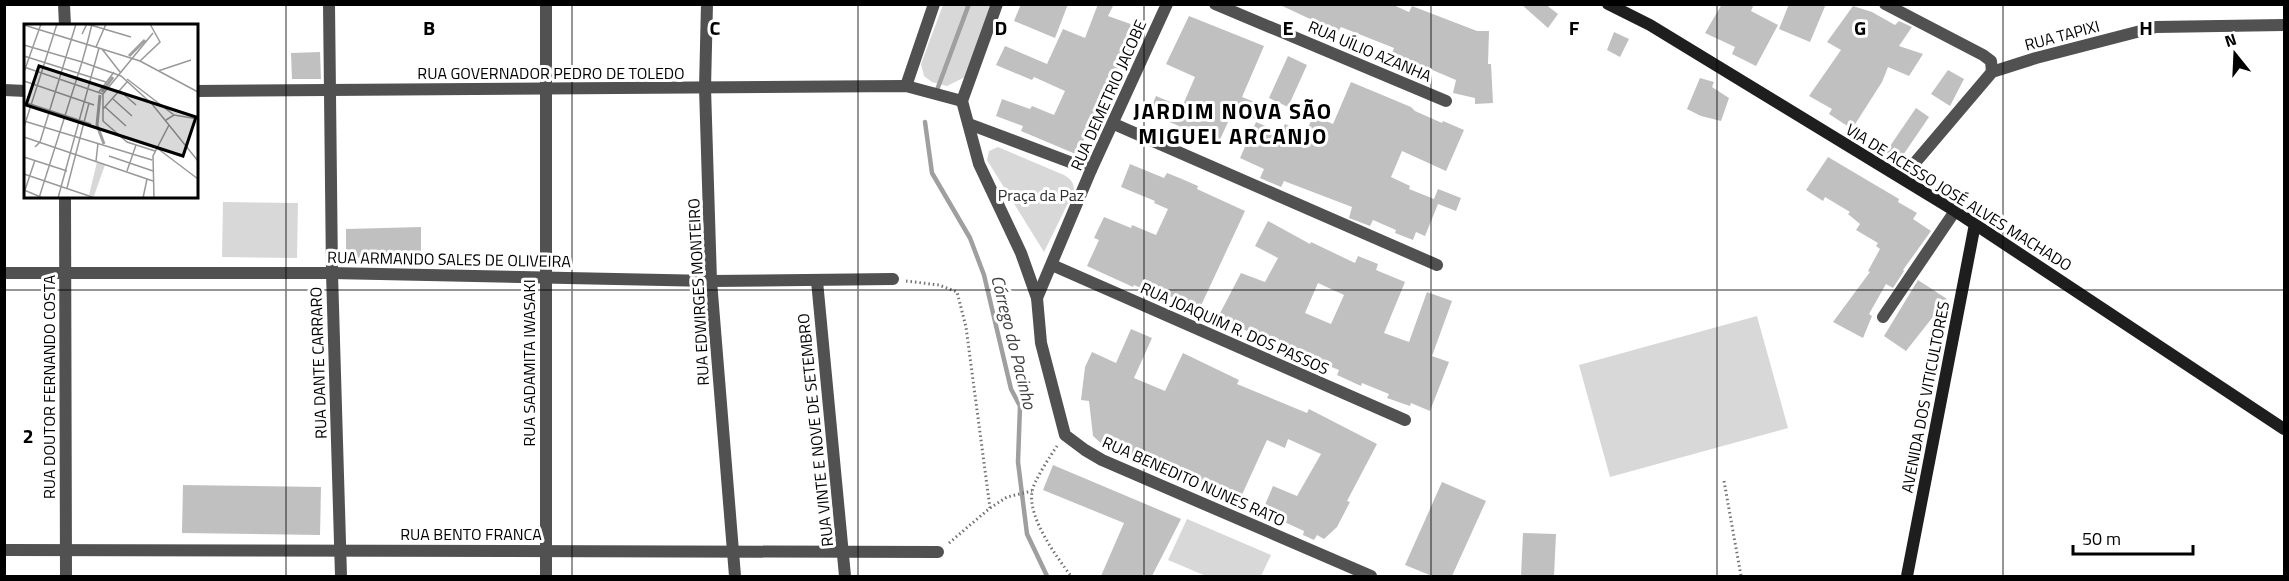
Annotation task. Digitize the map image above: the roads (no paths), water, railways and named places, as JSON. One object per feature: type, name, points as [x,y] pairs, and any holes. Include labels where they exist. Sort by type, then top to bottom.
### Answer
[{"type":"main road","name":"VIA DE ACESSO JOSÉ ALVES MACHADO","points":[[1608,4],[1650,25],[1955,211],[2284,429]]},
{"type":"main road","name":"AVENIDA DOS VITICULTORES","points":[[1907,576],[1975,224]]},
{"type":"street","points":[[64,4],[64,24]]},
{"type":"street","name":"RUA DANTE CARRARO","points":[[329,4],[332,273],[341,576]]},
{"type":"street","name":"RUA SADAMITA IWASAKI","points":[[546,4],[546,576]]},
{"type":"street","name":"RUA EDWIRGES MONTEIRO","points":[[707,4],[705,88],[711,281],[735,576]]},
{"type":"street","points":[[906,86],[934,4]]},
{"type":"street","points":[[997,4],[962,101],[979,164],[1022,253],[1037,298]]},
{"type":"street","name":"RUA DEMETRIO JACOBE","points":[[1037,298],[1091,170],[1167,4]]},
{"type":"street","name":"RUA UÍLIO AZANHA","points":[[1215,4],[1446,101]]},
{"type":"street","points":[[1885,4],[1983,54],[1991,61],[1992,72],[1902,178]]},
{"type":"street","name":"RUA TAPIXI","points":[[1992,72],[2036,58],[2156,27],[2284,25]]},
{"type":"street","name":"RUA GOVERNADOR PEDRO DE TOLEDO","points":[[198,91],[906,86],[962,101]]},
{"type":"street","points":[[4,90],[24,91]]},
{"type":"street","points":[[969,124],[1091,170]]},
{"type":"street","points":[[1114,124],[1437,265]]},
{"type":"street","name":"RUA DOUTOR FERNANDO COSTA","points":[[65,198],[66,576]]},
{"type":"street","points":[[1883,317],[1955,211]]},
{"type":"street","name":"RUA JOAQUIM R. DOS PASSOS","points":[[1052,265],[1405,420]]},
{"type":"street","name":"RUA ARMANDO SALES DE OLIVEIRA","points":[[4,273],[332,273],[711,281],[893,279]]},
{"type":"street","name":"RUA VINTE E NOVE DE SETEMBRO","points":[[817,281],[845,576]]},
{"type":"street","name":"RUA BENEDITO NUNES RATO","points":[[1037,298],[1041,343],[1065,435],[1102,460],[1371,576]]},
{"type":"street","name":"RUA BENTO FRANCA","points":[[4,550],[938,552]]},
{"type":"waterway","name":"Córrego do Pacinho","points":[[937,90],[969,4]]},
{"type":"waterway","name":"Córrego do Pacinho","points":[[925,122],[932,173],[970,238],[984,275],[1011,389],[1020,406],[1018,462],[1027,534],[1047,576]]},
{"type":"district","name":"JARDIM NOVA SÃO MIGUEL ARCANJO","points":[[1233,124]]},
{"type":"park label","name":"Praça da Paz","points":[[1041,195]]}]
